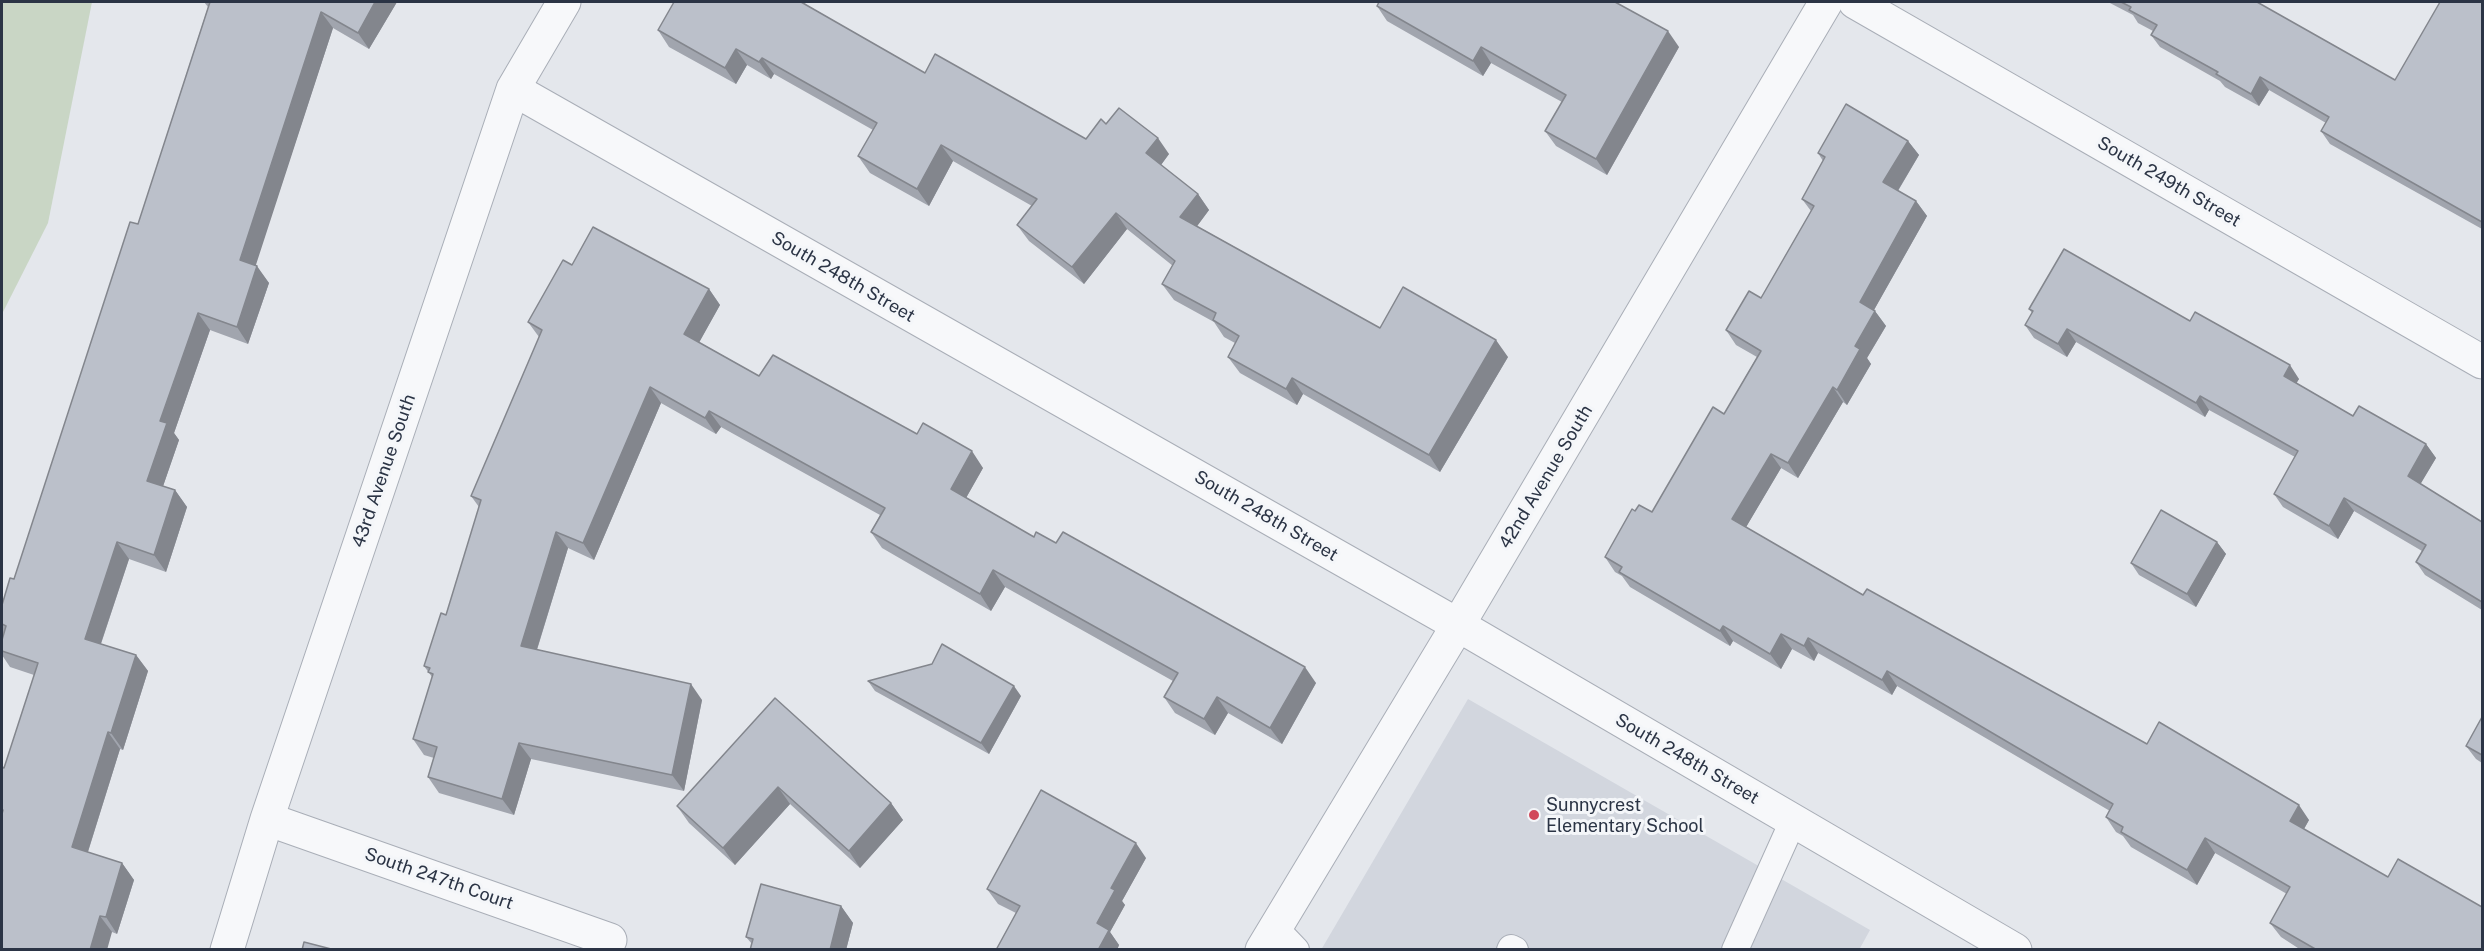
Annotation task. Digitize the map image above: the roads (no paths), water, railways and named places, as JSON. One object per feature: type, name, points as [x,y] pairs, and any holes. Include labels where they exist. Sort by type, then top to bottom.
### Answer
[{"type":"street","name":"43rd Avenue South","points":[[227,950],[267,819],[513,89],[564,2]]},
{"type":"street","name":"42nd Avenue South","points":[[1277,942],[1458,625],[1826,2]]},
{"type":"street","name":"South 249th Street","points":[[1855,2],[2482,362]]},
{"type":"street","name":"South 248th Street","points":[[513,89],[1458,625],[2015,950]]},
{"type":"street","name":"South 247th Court","points":[[267,819],[610,940]]},
{"type":"lane","points":[[1735,950],[1793,821]]},
{"type":"place","name":"Sunnycrest Elementary School","points":[[1534,815]]}]
